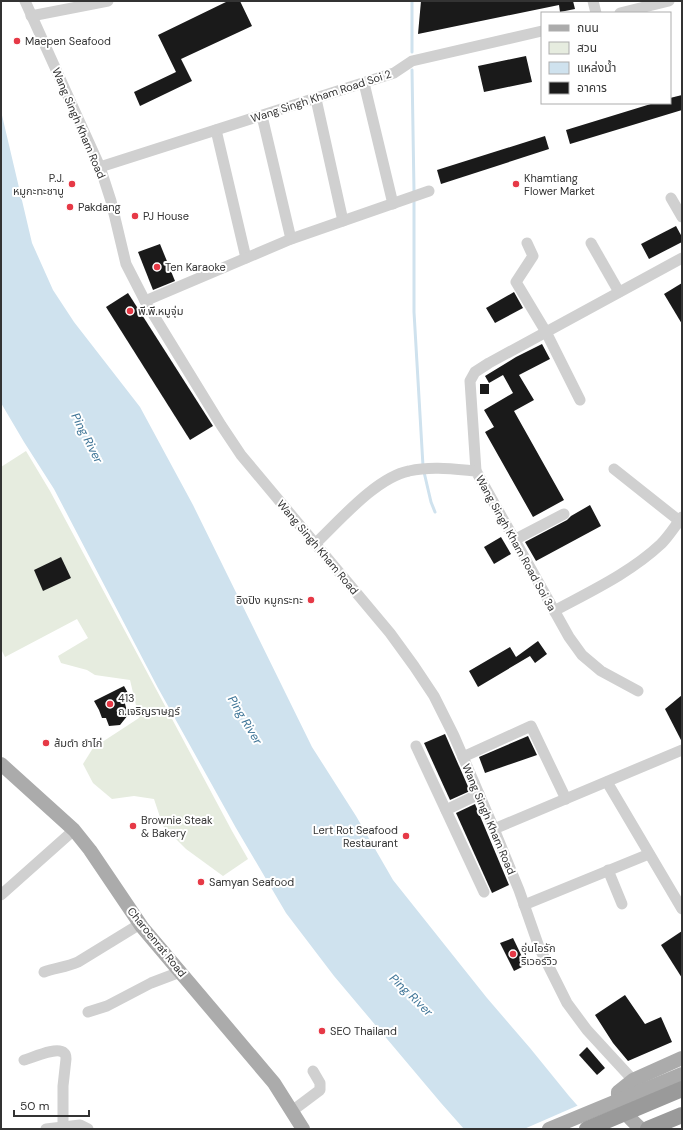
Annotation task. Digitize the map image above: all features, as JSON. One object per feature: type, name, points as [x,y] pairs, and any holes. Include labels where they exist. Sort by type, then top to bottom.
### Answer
[{"type":"highway","points":[[587,1129],[682,1089]]},
{"type":"highway","points":[[648,1129],[682,1114]]},
{"type":"main road","name":"Charoenrat Road","points":[[1,764],[74,830],[90,850],[140,924],[274,1083],[302,1129]]},
{"type":"main road","points":[[641,1129],[619,1105],[617,1099],[618,1092],[633,1080],[682,1058]]},
{"type":"main road","points":[[549,1129],[682,1074]]},
{"type":"street","name":"Wang Singh Kham Road","points":[[25,1],[100,167],[126,264],[145,301],[237,449],[390,633],[434,696],[454,736],[494,829],[540,947],[567,1003],[587,1030],[633,1080]]},
{"type":"street","points":[[32,16],[108,1]]},
{"type":"street","points":[[593,1],[596,12]]},
{"type":"street","points":[[624,12],[669,1]]},
{"type":"street","name":"Wang Singh Kham Road Soi 2","points":[[100,167],[394,73],[412,61],[541,31]]},
{"type":"street","points":[[364,83],[393,204]]},
{"type":"street","points":[[316,99],[343,221]]},
{"type":"street","points":[[262,116],[291,239]]},
{"type":"street","points":[[216,130],[246,258]]},
{"type":"street","points":[[145,301],[291,239],[428,191]]},
{"type":"street","points":[[671,198],[682,217]]},
{"type":"street","points":[[527,243],[533,256],[516,282],[546,332],[580,400]]},
{"type":"street","points":[[591,243],[619,292]]},
{"type":"street","points":[[476,471],[470,381],[475,372],[682,258]]},
{"type":"street","name":"Wang Singh Kham Road Soi 3a","points":[[316,544],[371,491],[390,478],[408,471],[431,468],[476,471],[554,611],[569,637],[582,655],[601,672],[638,691]]},
{"type":"street","points":[[554,611],[621,575],[662,543],[681,520],[614,469]]},
{"type":"street","points":[[514,540],[564,514]]},
{"type":"street","points":[[463,757],[531,726],[566,799]]},
{"type":"street","points":[[416,746],[484,892]]},
{"type":"street","points":[[494,829],[682,750]]},
{"type":"street","points":[[607,782],[682,909]]},
{"type":"street","points":[[446,810],[479,794]]},
{"type":"street","points":[[1,895],[74,830]]},
{"type":"street","points":[[524,905],[649,854]]},
{"type":"street","points":[[608,870],[622,904]]},
{"type":"street","points":[[44,972],[55,968],[70,966],[78,962],[140,924]]},
{"type":"street","points":[[88,1012],[107,1006],[151,983],[180,972]]},
{"type":"street","points":[[24,1060],[55,1051],[62,1051],[66,1055],[63,1086],[63,1127]]},
{"type":"street","points":[[292,1111],[320,1090],[320,1083],[313,1071]]},
{"type":"street","points":[[46,1129],[80,1125],[88,1129]]},
{"type":"green space","points":[[26,451],[50,491],[248,859],[223,876],[186,849],[163,826],[154,799],[134,796],[112,799],[93,783],[83,764],[93,748],[139,718],[130,680],[95,675],[87,670],[61,663],[58,656],[88,638],[77,619],[5,657],[1,649],[1,467]]},
{"type":"water","name":"Ping River","points":[[1,111],[32,243],[53,290],[74,322],[140,407],[193,505],[312,747],[356,816],[393,880],[487,998],[598,1129],[464,1129],[334,976],[286,913],[236,828],[158,688],[54,489],[1,403]]},
{"type":"pier","points":[[579,1105],[600,1129],[524,1129]]},
{"type":"building","points":[[228,1],[240,1],[252,26],[181,59],[192,81],[140,106],[134,92],[176,72],[158,35]]},
{"type":"building","points":[[421,1],[573,1],[575,9],[560,12],[559,5],[418,34]]},
{"type":"building","points":[[526,56],[532,82],[484,92],[478,66]]},
{"type":"building","points":[[682,95],[682,110],[570,144],[566,130],[651,104],[671,104],[671,98]]},
{"type":"building","points":[[545,136],[549,149],[441,184],[437,170]]},
{"type":"building","points":[[676,226],[682,237],[682,242],[649,259],[641,244]]},
{"type":"building","name":"Ten Karaoke","points":[[160,244],[175,281],[153,290],[138,252]]},
{"type":"building","points":[[682,283],[682,324],[664,294]]},
{"type":"building","points":[[514,292],[523,308],[495,323],[486,308]]},
{"type":"building","points":[[128,293],[213,426],[190,440],[106,307]]},
{"type":"building","points":[[542,344],[550,359],[519,375],[534,400],[514,411],[564,500],[533,517],[485,432],[494,427],[484,410],[513,393],[503,375],[489,383],[485,376],[516,357]]},
{"type":"building","points":[[480,384],[489,384],[489,394],[480,394]]},
{"type":"building","points":[[590,505],[601,526],[536,561],[525,542],[567,520]]},
{"type":"building","points":[[501,537],[511,554],[494,564],[484,547]]},
{"type":"building","points":[[61,557],[71,578],[43,591],[34,570]]},
{"type":"building","points":[[538,641],[547,654],[535,663],[530,656],[478,687],[469,671],[510,647],[516,657]]},
{"type":"building","name":"413 ถ.เจริญราษฏร์","points":[[124,686],[129,695],[124,700],[128,715],[120,725],[109,726],[106,718],[102,718],[94,701]]},
{"type":"building","points":[[682,695],[682,742],[665,709]]},
{"type":"building","points":[[445,734],[470,791],[450,800],[424,743]]},
{"type":"building","points":[[528,736],[537,755],[485,773],[479,757]]},
{"type":"building","points":[[475,804],[509,885],[492,893],[456,813]]},
{"type":"building","points":[[682,931],[682,978],[661,945]]},
{"type":"building","name":"อุ่นไอรัก ริเวอร์วิว","points":[[513,938],[526,965],[514,971],[500,943]]},
{"type":"building","points":[[625,995],[645,1024],[661,1017],[672,1042],[628,1061],[613,1043],[595,1015]]},
{"type":"building","points":[[587,1047],[605,1068],[597,1075],[579,1055]]},
{"type":"waterway","points":[[412,1],[412,52]]},
{"type":"waterway","points":[[412,70],[414,191]]},
{"type":"waterway","points":[[414,202],[414,312],[423,466]]},
{"type":"waterway","points":[[424,472],[431,502],[435,512]]},
{"type":"place","name":"Maepen Seafood","points":[[17,41]]},
{"type":"place","name":"P.J. หมูกะทะชาบู","points":[[72,184]]},
{"type":"place","name":"Khamtiang Flower Market","points":[[516,184]]},
{"type":"place","name":"Pakdang","points":[[70,207]]},
{"type":"place","name":"PJ House","points":[[135,216]]},
{"type":"place","name":"Ten Karaoke","points":[[157,267]]},
{"type":"place","name":"พี.พี.หมูจุ่ม","points":[[130,311]]},
{"type":"place","name":"อิงปิง หมูกระทะ","points":[[311,600]]},
{"type":"place","name":"413 ถ.เจริญราษฏร์","points":[[110,704]]},
{"type":"place","name":"ส้มตำ ยำไก่","points":[[46,743]]},
{"type":"place","name":"Brownie Steak & Bakery","points":[[133,826]]},
{"type":"place","name":"Lert Rot Seafood Restaurant","points":[[406,836]]},
{"type":"place","name":"Samyan Seafood","points":[[201,882]]},
{"type":"place","name":"อุ่นไอรัก ริเวอร์วิว","points":[[513,954]]},
{"type":"place","name":"SEO Thailand","points":[[322,1031]]}]
